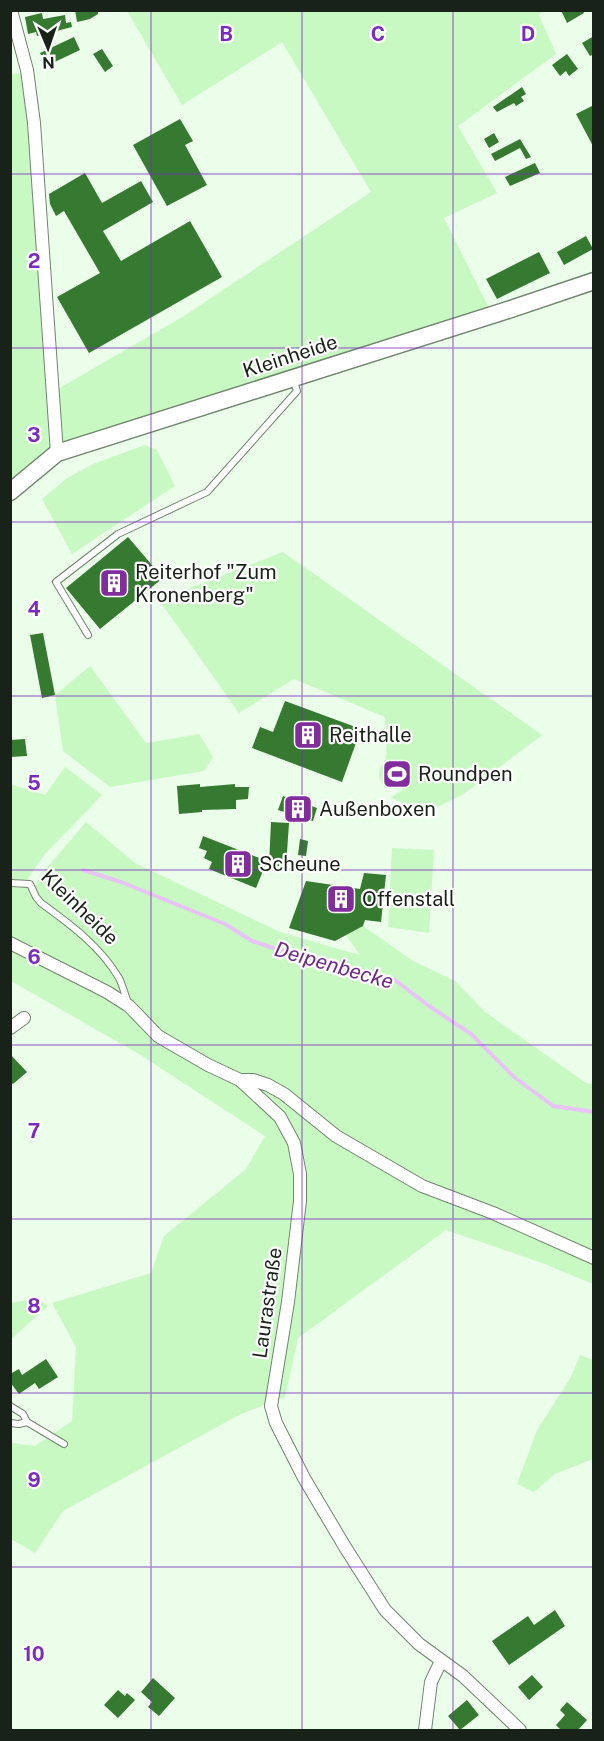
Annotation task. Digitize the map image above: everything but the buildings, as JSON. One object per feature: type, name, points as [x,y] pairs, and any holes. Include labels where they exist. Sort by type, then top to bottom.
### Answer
[{"type":"street","points":[[11,10],[27,70],[34,123],[57,453]]},
{"type":"street","name":"Kleinheide","points":[[10,492],[57,453],[508,310],[594,280]]},
{"type":"street","name":"Laurastraße","points":[[10,943],[107,992],[129,1006],[158,1036],[208,1065],[240,1080],[280,1117],[294,1143],[300,1174],[300,1201],[290,1294],[272,1406],[276,1423],[304,1478],[385,1610],[419,1644],[463,1676],[520,1731]]},
{"type":"street","points":[[10,1028],[24,1018]]},
{"type":"street","points":[[240,1080],[253,1080],[284,1094],[336,1136],[422,1186],[493,1213],[594,1258]]},
{"type":"street","points":[[425,1731],[431,1682],[441,1661]]},
{"type":"lane","points":[[88,635],[57,582],[118,534],[207,492],[297,391],[293,377]]},
{"type":"lane","name":"Kleinheide","points":[[10,883],[30,884],[41,903],[83,935],[120,980],[129,1006]]},
{"type":"lane","points":[[10,1406],[23,1414],[27,1422],[64,1444]]},
{"type":"lane","points":[[10,1423],[27,1422]]},
{"type":"green space","points":[[127,11],[543,11],[539,15],[556,54],[458,126],[497,193],[444,218],[489,308],[308,364],[62,445],[58,389],[184,316],[371,192],[282,42],[182,105]]},
{"type":"green space","points":[[25,73],[53,451],[11,486],[10,74]]},
{"type":"green space","points":[[145,445],[157,450],[175,486],[72,554],[42,499],[67,478],[93,464]]},
{"type":"green space","points":[[283,552],[542,735],[462,795],[422,814],[391,797],[404,789],[390,788],[380,779],[380,768],[386,757],[385,717],[294,679],[239,713],[159,600]]},
{"type":"green space","points":[[90,666],[146,743],[199,734],[213,757],[204,771],[110,787],[63,751],[55,695]]},
{"type":"green space","points":[[65,767],[102,795],[44,855],[26,881],[11,880],[10,784],[45,795]]},
{"type":"green space","points":[[86,822],[135,863],[280,932],[360,955],[346,935],[363,926],[413,961],[455,981],[485,1012],[586,1083],[593,1084],[593,1284],[542,1263],[446,1230],[298,1338],[285,1397],[241,1414],[63,1511],[35,1553],[11,1539],[11,1443],[35,1446],[72,1421],[76,1347],[52,1303],[151,1273],[164,1236],[246,1169],[265,1136],[139,1054],[11,981],[11,888],[35,886],[40,876]]},
{"type":"green space","points":[[392,848],[434,850],[429,933],[388,927]]},
{"type":"green space","points":[[37,1298],[48,1306],[11,1339],[11,1303]]},
{"type":"green space","points":[[580,1355],[593,1360],[593,1459],[555,1474],[534,1492],[517,1484],[537,1430],[571,1377]]},
{"type":"waterway","name":"Deipenbecke","points":[[83,870],[121,882],[225,924],[252,941],[334,968],[395,980],[471,1034],[514,1077],[553,1106],[594,1112]]},
{"type":"place","name":"Reiterhof \"Zum Kronenberg\"","points":[[114,583]]},
{"type":"place","name":"Reithalle","points":[[308,735]]},
{"type":"place","name":"Roundpen","points":[[397,774]]},
{"type":"place","name":"Außenboxen","points":[[298,809]]},
{"type":"place","name":"Scheune","points":[[238,864]]},
{"type":"place","name":"Offenstall","points":[[341,899]]}]
